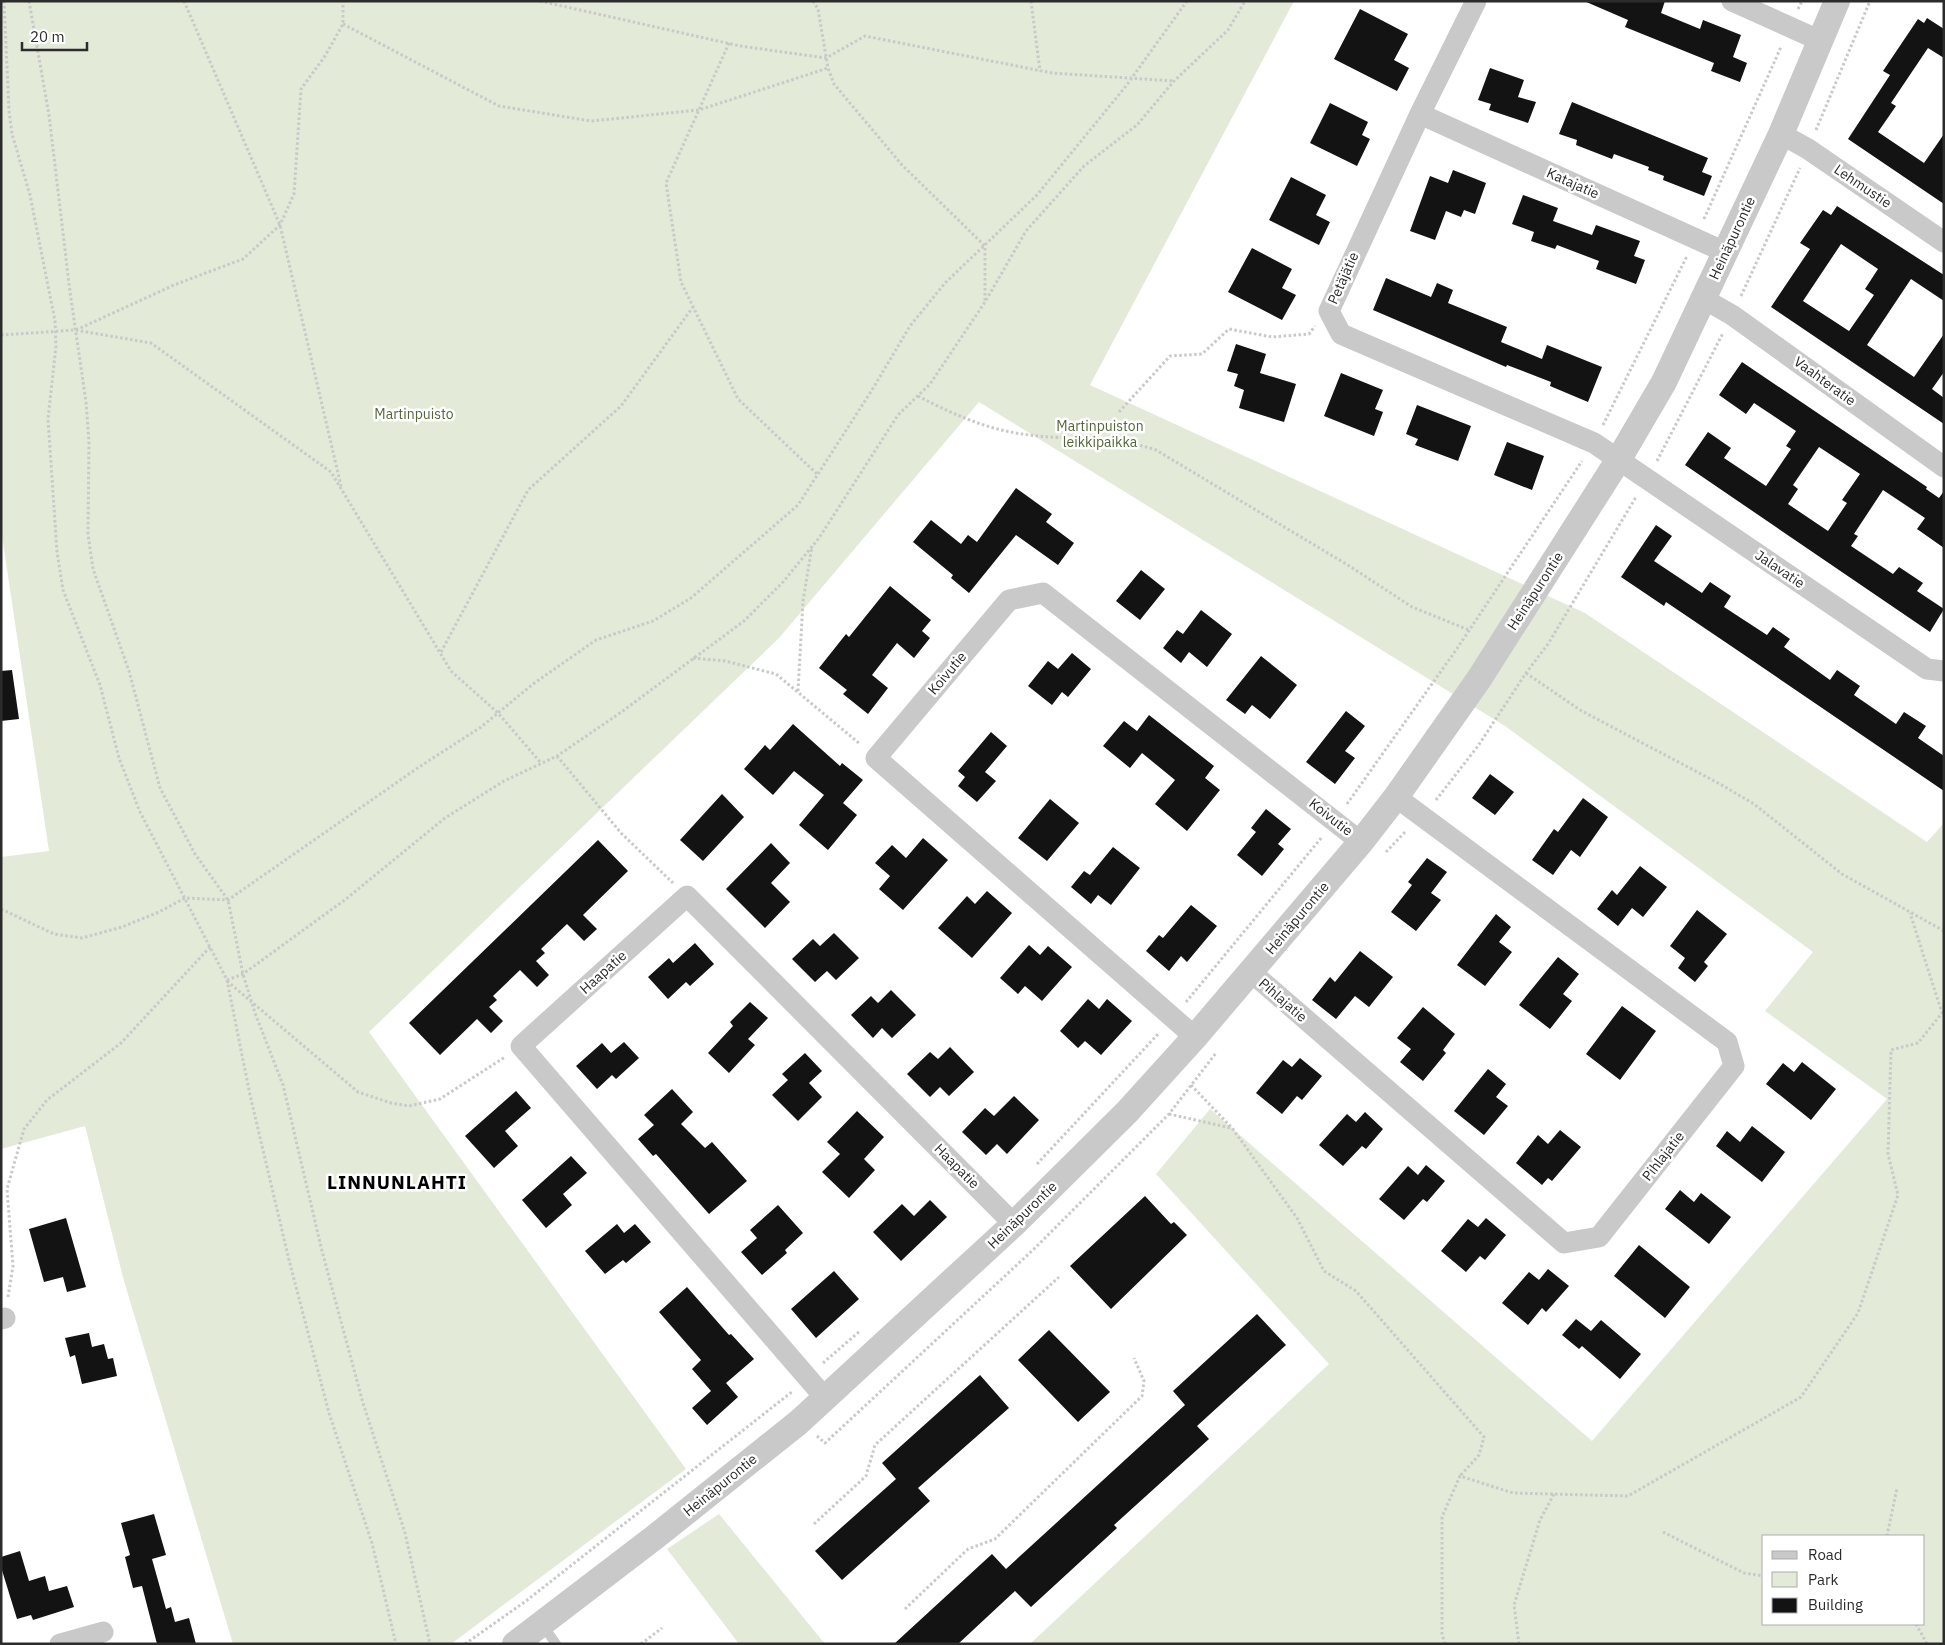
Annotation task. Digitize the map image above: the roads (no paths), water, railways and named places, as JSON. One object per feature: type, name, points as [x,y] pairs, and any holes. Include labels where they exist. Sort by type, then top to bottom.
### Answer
[{"type":"street","name":"Petäjätie","points":[[1476,1],[1420,114],[1329,311],[1341,334],[1594,443],[1619,459]]},
{"type":"street","points":[[1732,1],[1821,41]]},
{"type":"street","name":"Heinäpurontie","points":[[515,1644],[549,1634],[655,1537],[826,1399],[1014,1224],[1127,1112],[1195,1037],[1362,842],[1479,679],[1619,459],[1664,382],[1780,134],[1837,1]]},
{"type":"street","name":"Katajatie","points":[[1420,114],[1725,252]]},
{"type":"street","name":"Lehmustie","points":[[1780,134],[1808,149],[1944,242]]},
{"type":"street","name":"Vaahteratie","points":[[1704,299],[1732,315],[1944,467]]},
{"type":"street","name":"Jalavatie","points":[[1619,459],[1927,669],[1944,671]]},
{"type":"street","name":"Koivutie","points":[[1195,1037],[876,758],[1009,600],[1043,593],[1362,842]]},
{"type":"street","name":"Pihlajatie","points":[[1251,972],[1564,1243],[1599,1237],[1734,1066],[1727,1042],[1396,797]]},
{"type":"street","name":"Haapatie","points":[[826,1399],[521,1046],[687,896],[1014,1224]]},
{"type":"street","points":[[60,1644],[103,1632]]},
{"type":"district","name":"LINNUNLAHTI","points":[[397,1182]]},
{"type":"park label","name":"Martinpuisto","points":[[414,414]]},
{"type":"park label","name":"Martinpuiston leikkipaikka","points":[[1100,434]]}]
